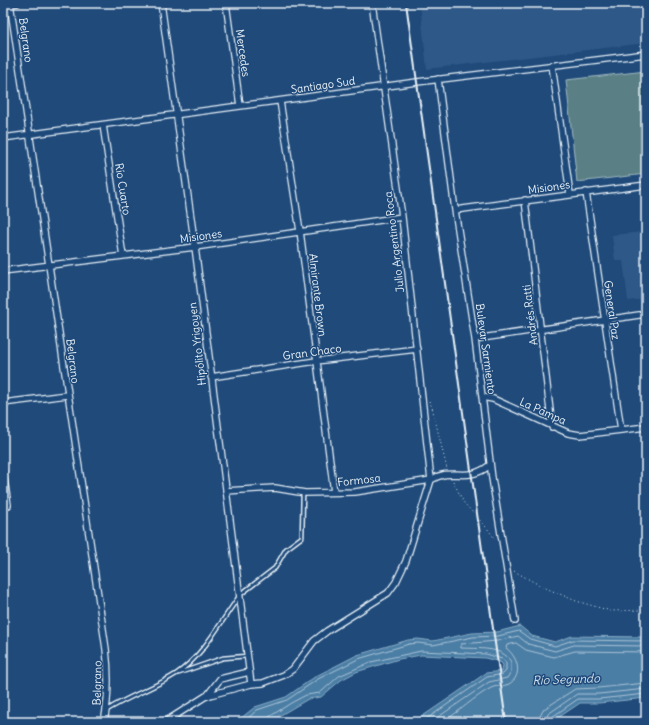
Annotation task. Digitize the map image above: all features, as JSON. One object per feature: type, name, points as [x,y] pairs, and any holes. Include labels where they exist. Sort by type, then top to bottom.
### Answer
[{"type":"street","points":[[3,5],[17,3]]},
{"type":"street","name":"Hipólito Yrigoyen","points":[[160,3],[175,115],[196,247],[250,684]]},
{"type":"street","name":"Mercedes","points":[[226,3],[240,106]]},
{"type":"street","name":"Julio Argentino Roca","points":[[372,3],[402,216],[431,480]]},
{"type":"street","name":"Belgrano","points":[[10,4],[109,670],[104,722]]},
{"type":"street","name":"Santiago Sud","points":[[3,138],[438,79],[646,54]]},
{"type":"street","points":[[552,65],[570,194]]},
{"type":"street","name":"Bulevar Sarmiento","points":[[438,79],[455,210],[475,339],[490,465],[515,621]]},
{"type":"street","name":"Almirante Brown","points":[[280,101],[300,231],[334,492]]},
{"type":"street","name":"Río Cuarto","points":[[103,124],[123,256]]},
{"type":"street","name":"Misiones","points":[[455,210],[646,185]]},
{"type":"street","name":"General Paz","points":[[586,192],[621,430]]},
{"type":"street","name":"Andrés Ratti","points":[[526,200],[552,427]]},
{"type":"street","name":"Misiones","points":[[3,271],[196,247],[402,216]]},
{"type":"street","points":[[475,339],[646,314]]},
{"type":"street","name":"Gran Chaco","points":[[211,377],[316,360],[417,350]]},
{"type":"street","points":[[3,403],[67,395]]},
{"type":"street","name":"La Pampa","points":[[482,397],[493,399],[552,427],[580,435],[646,427]]},
{"type":"street","name":"Formosa","points":[[226,491],[275,488],[303,492],[355,492],[431,480],[440,475],[449,474],[462,476],[477,474],[490,465]]},
{"type":"street","points":[[3,471],[8,505]]},
{"type":"street","points":[[164,722],[206,696],[250,684],[263,683],[284,675],[293,669],[314,641],[327,631],[388,593],[396,582],[406,561],[431,480]]},
{"type":"street","points":[[206,696],[220,679],[249,672]]},
{"type":"lane","points":[[177,673],[193,659],[210,639],[239,596],[252,584],[275,568],[286,549],[302,537],[303,492]]},
{"type":"lane","points":[[106,711],[177,673],[223,658],[247,656]]},
{"type":"path","points":[[429,400],[432,407],[444,461],[449,474],[464,503],[488,528],[496,541]]},
{"type":"path","points":[[513,570],[541,586],[576,601],[611,611],[646,610]]},
{"type":"shaded area","points":[[420,3],[642,3],[646,43],[427,69]]},
{"type":"shaded area","points":[[643,232],[646,258],[646,299],[628,301],[623,261],[615,261],[612,235]]},
{"type":"green space","points":[[646,71],[646,174],[577,182],[566,80]]},
{"type":"water","name":"Río Segundo","points":[[520,626],[532,636],[555,642],[572,636],[646,637],[646,698],[599,703],[580,703],[552,722],[414,722],[486,673],[502,671],[503,665],[500,662],[485,658],[421,655],[399,659],[356,672],[341,680],[321,697],[308,699],[269,722],[236,722],[255,707],[286,697],[316,676],[357,655],[408,640],[418,639],[433,641],[472,633],[497,632]]},
{"type":"railway","points":[[406,3],[506,722]]}]
